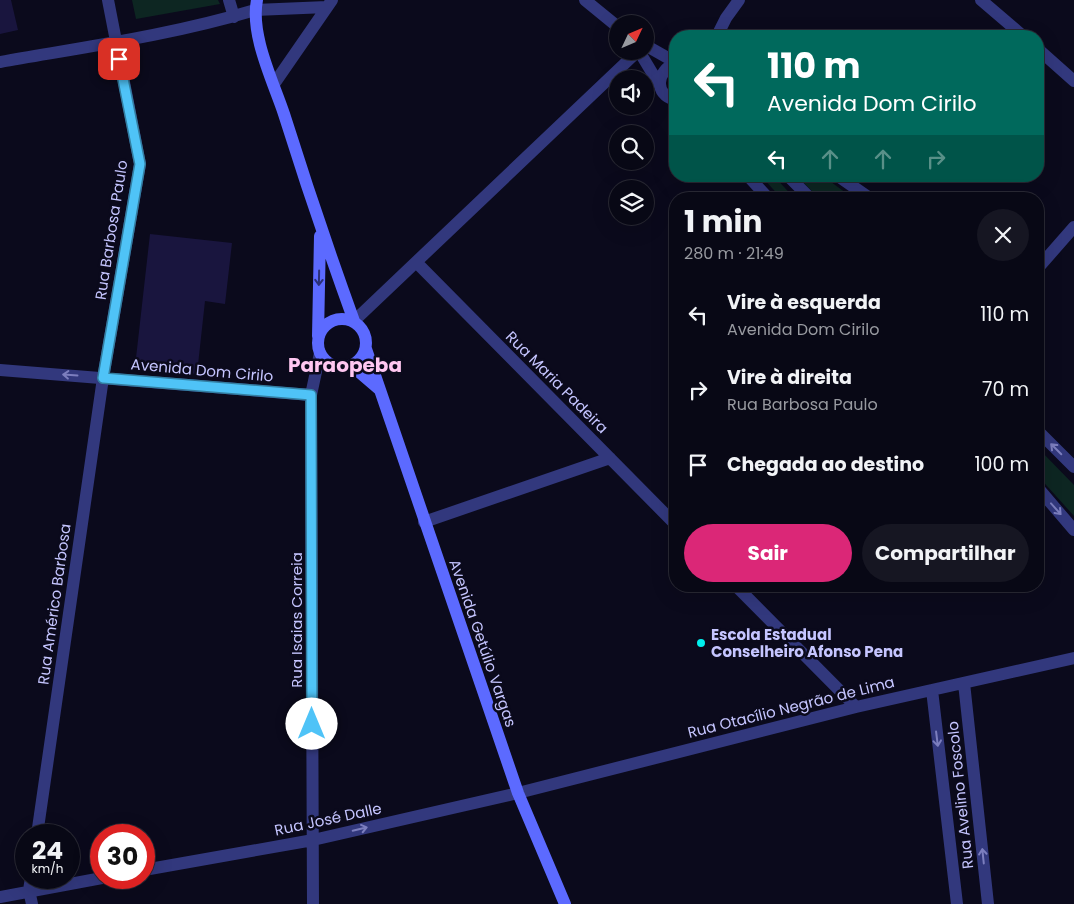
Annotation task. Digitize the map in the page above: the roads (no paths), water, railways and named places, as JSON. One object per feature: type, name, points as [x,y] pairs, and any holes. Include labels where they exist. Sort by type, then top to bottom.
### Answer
[{"type":"main road","points":[[256,5],[260,44],[321,229],[354,321]]},
{"type":"main road","points":[[318,336],[323,327],[332,320],[343,318],[354,321],[362,328],[366,338],[366,349],[361,359],[352,366],[341,368],[330,365],[322,358],[318,348],[318,336],[321,229]]},
{"type":"main road","name":"Avenida Getúlio Vargas","points":[[366,349],[518,793],[565,904]]},
{"type":"main road","points":[[352,366],[380,390]]},
{"type":"street","name":"Rua Barbosa Paulo","points":[[103,378],[140,164],[108,0]]},
{"type":"street","points":[[229,0],[234,16]]},
{"type":"street","points":[[585,0],[609,19]]},
{"type":"street","points":[[719,30],[739,0]]},
{"type":"street","points":[[981,0],[1016,30]]},
{"type":"street","points":[[0,62],[116,42],[234,16],[256,5],[330,3]]},
{"type":"street","points":[[274,84],[330,3]]},
{"type":"street","points":[[714,30],[726,18]]},
{"type":"street","points":[[654,50],[669,59]]},
{"type":"street","points":[[1044,54],[1074,81]]},
{"type":"street","points":[[354,321],[629,60]]},
{"type":"street","points":[[644,60],[669,98]]},
{"type":"street","points":[[660,86],[660,78],[663,71],[669,65]]},
{"type":"street","points":[[753,182],[763,192]]},
{"type":"street","points":[[794,182],[803,192]]},
{"type":"street","points":[[847,182],[861,192]]},
{"type":"street","points":[[1044,261],[1074,227]]},
{"type":"street","name":"Rua Maria Padeira","points":[[416,262],[669,518]]},
{"type":"street","name":"Rua Isaias Correia","points":[[313,904],[311,395],[320,353]]},
{"type":"street","name":"Avenida Dom Cirilo","points":[[0,370],[311,395]]},
{"type":"street","name":"Rua Américo Barbosa","points":[[39,824],[103,378]]},
{"type":"street","points":[[1044,437],[1074,467]]},
{"type":"street","points":[[424,522],[610,458]]},
{"type":"street","points":[[1044,495],[1074,530]]},
{"type":"street","points":[[742,592],[856,707]]},
{"type":"street","name":"Rua Otacílio Negrão de Lima","points":[[518,793],[856,707],[1074,658]]},
{"type":"street","name":"Rua Avelino Foscolo","points":[[964,683],[988,904]]},
{"type":"street","name":"Rua Avelino Foscolo","points":[[932,690],[957,904]]},
{"type":"street","name":"Rua José Dalle","points":[[155,868],[313,840],[518,793]]},
{"type":"street","points":[[0,897],[18,889]]},
{"type":"street","points":[[30,889],[32,904]]},
{"type":"place","name":"Escola Estadual Conselheiro Afonso Pena","points":[[701,643]]},
{"type":"district","name":"Paraopeba","points":[[345,365]]}]
